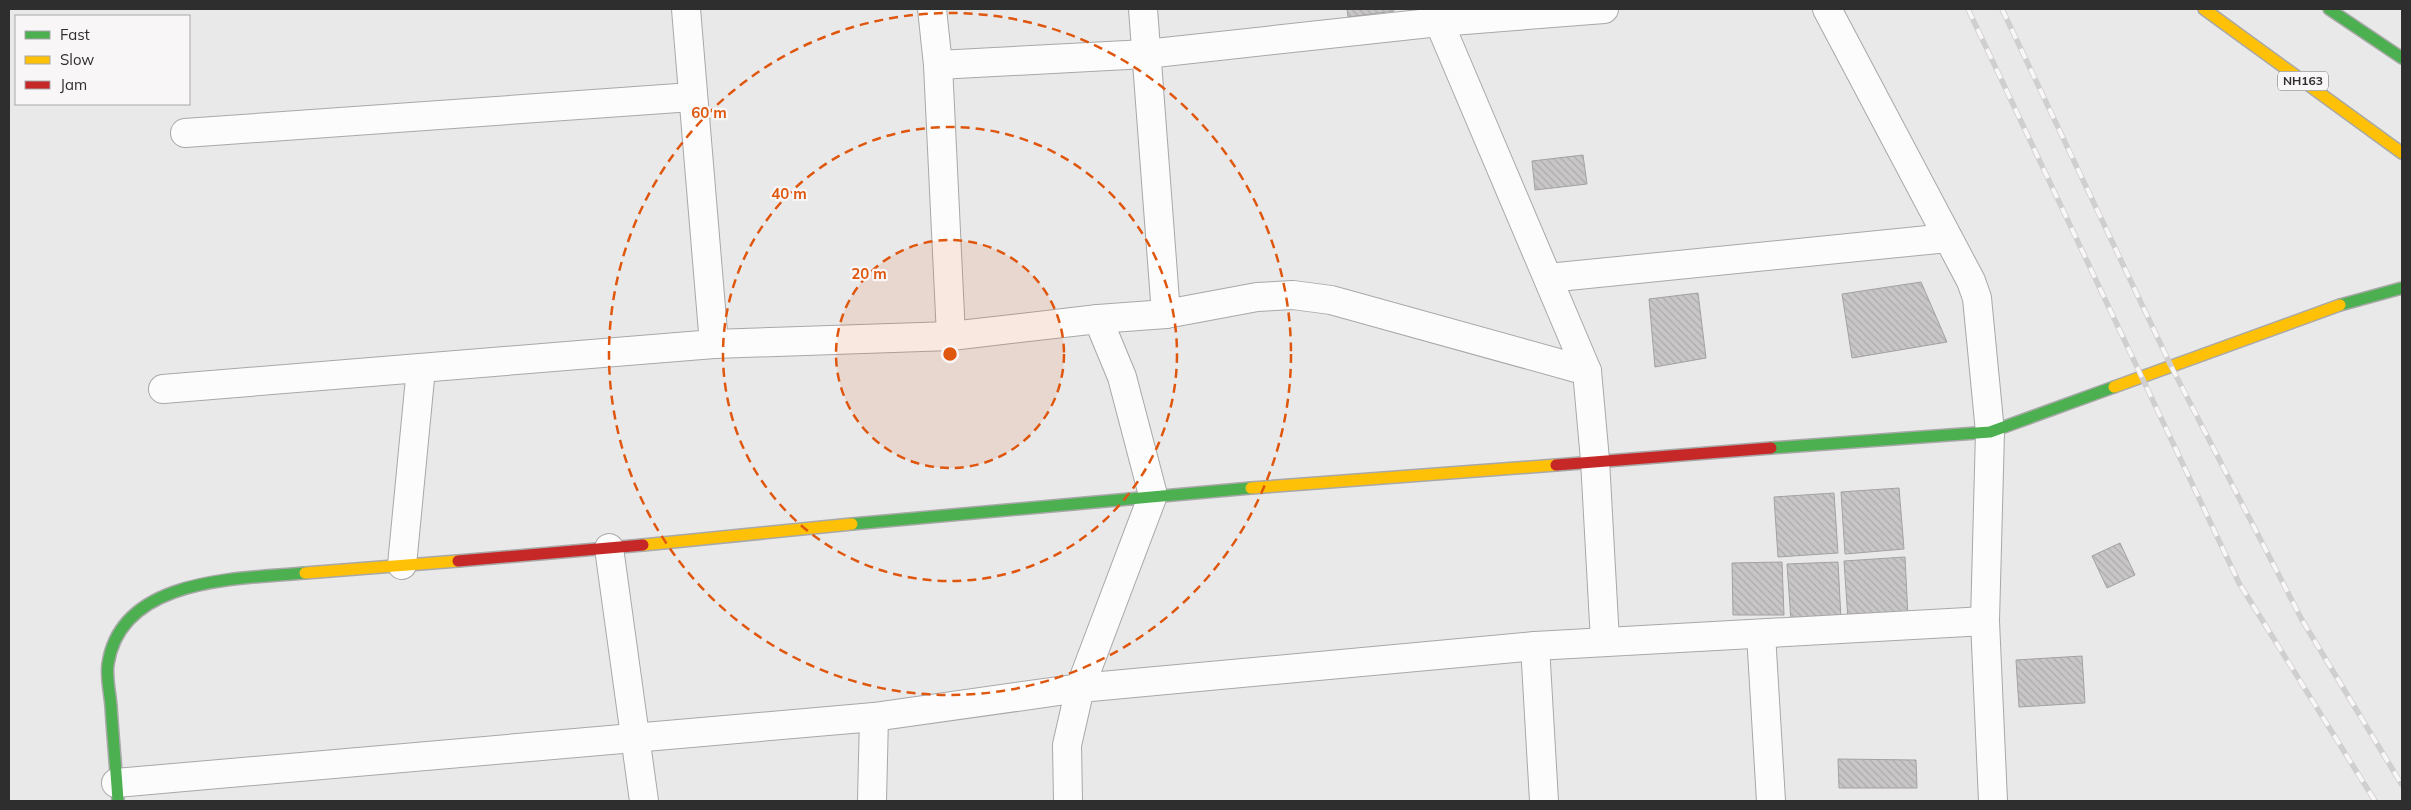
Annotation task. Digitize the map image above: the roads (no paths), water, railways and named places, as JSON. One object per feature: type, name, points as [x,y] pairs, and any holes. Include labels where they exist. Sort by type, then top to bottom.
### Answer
[{"type":"main road","name":"NH163","points":[[2204,9],[2402,153]]},
{"type":"main road","points":[[2330,9],[2402,58]]},
{"type":"main road","points":[[117,792],[108,665],[116,636],[137,612],[169,592],[222,580],[609,548],[1153,495],[1595,460],[1990,432],[2345,303],[2402,288]]},
{"type":"street","points":[[686,9],[714,344]]},
{"type":"street","points":[[932,9],[938,64],[951,336]]},
{"type":"street","points":[[1143,9],[1166,314]]},
{"type":"street","points":[[938,64],[1146,54],[1439,22],[1604,9]]},
{"type":"street","points":[[1827,9],[1971,281],[1977,298],[1990,432],[1985,622],[1992,801]]},
{"type":"street","points":[[1439,22],[1587,371],[1595,460],[1605,641]]},
{"type":"street","points":[[185,133],[692,97]]},
{"type":"street","points":[[1548,278],[1948,238]]},
{"type":"street","points":[[163,389],[714,344],[951,336],[1098,319],[1166,314],[1257,297],[1292,295],[1322,298],[1587,371]]},
{"type":"street","points":[[1068,801],[1067,745],[1080,688],[1153,495],[1122,377],[1098,319]]},
{"type":"street","points":[[402,565],[421,368]]},
{"type":"street","points":[[609,548],[644,801]]},
{"type":"street","points":[[117,792],[635,738],[874,717],[1080,688],[1535,646],[1985,622]]},
{"type":"street","points":[[1761,634],[1771,801]]},
{"type":"street","points":[[1535,646],[1544,801]]},
{"type":"street","points":[[872,801],[874,717]]},
{"type":"railway","points":[[1968,9],[2239,583],[2375,801]]},
{"type":"railway","points":[[2002,9],[2171,366],[2302,620],[2402,785]]}]
